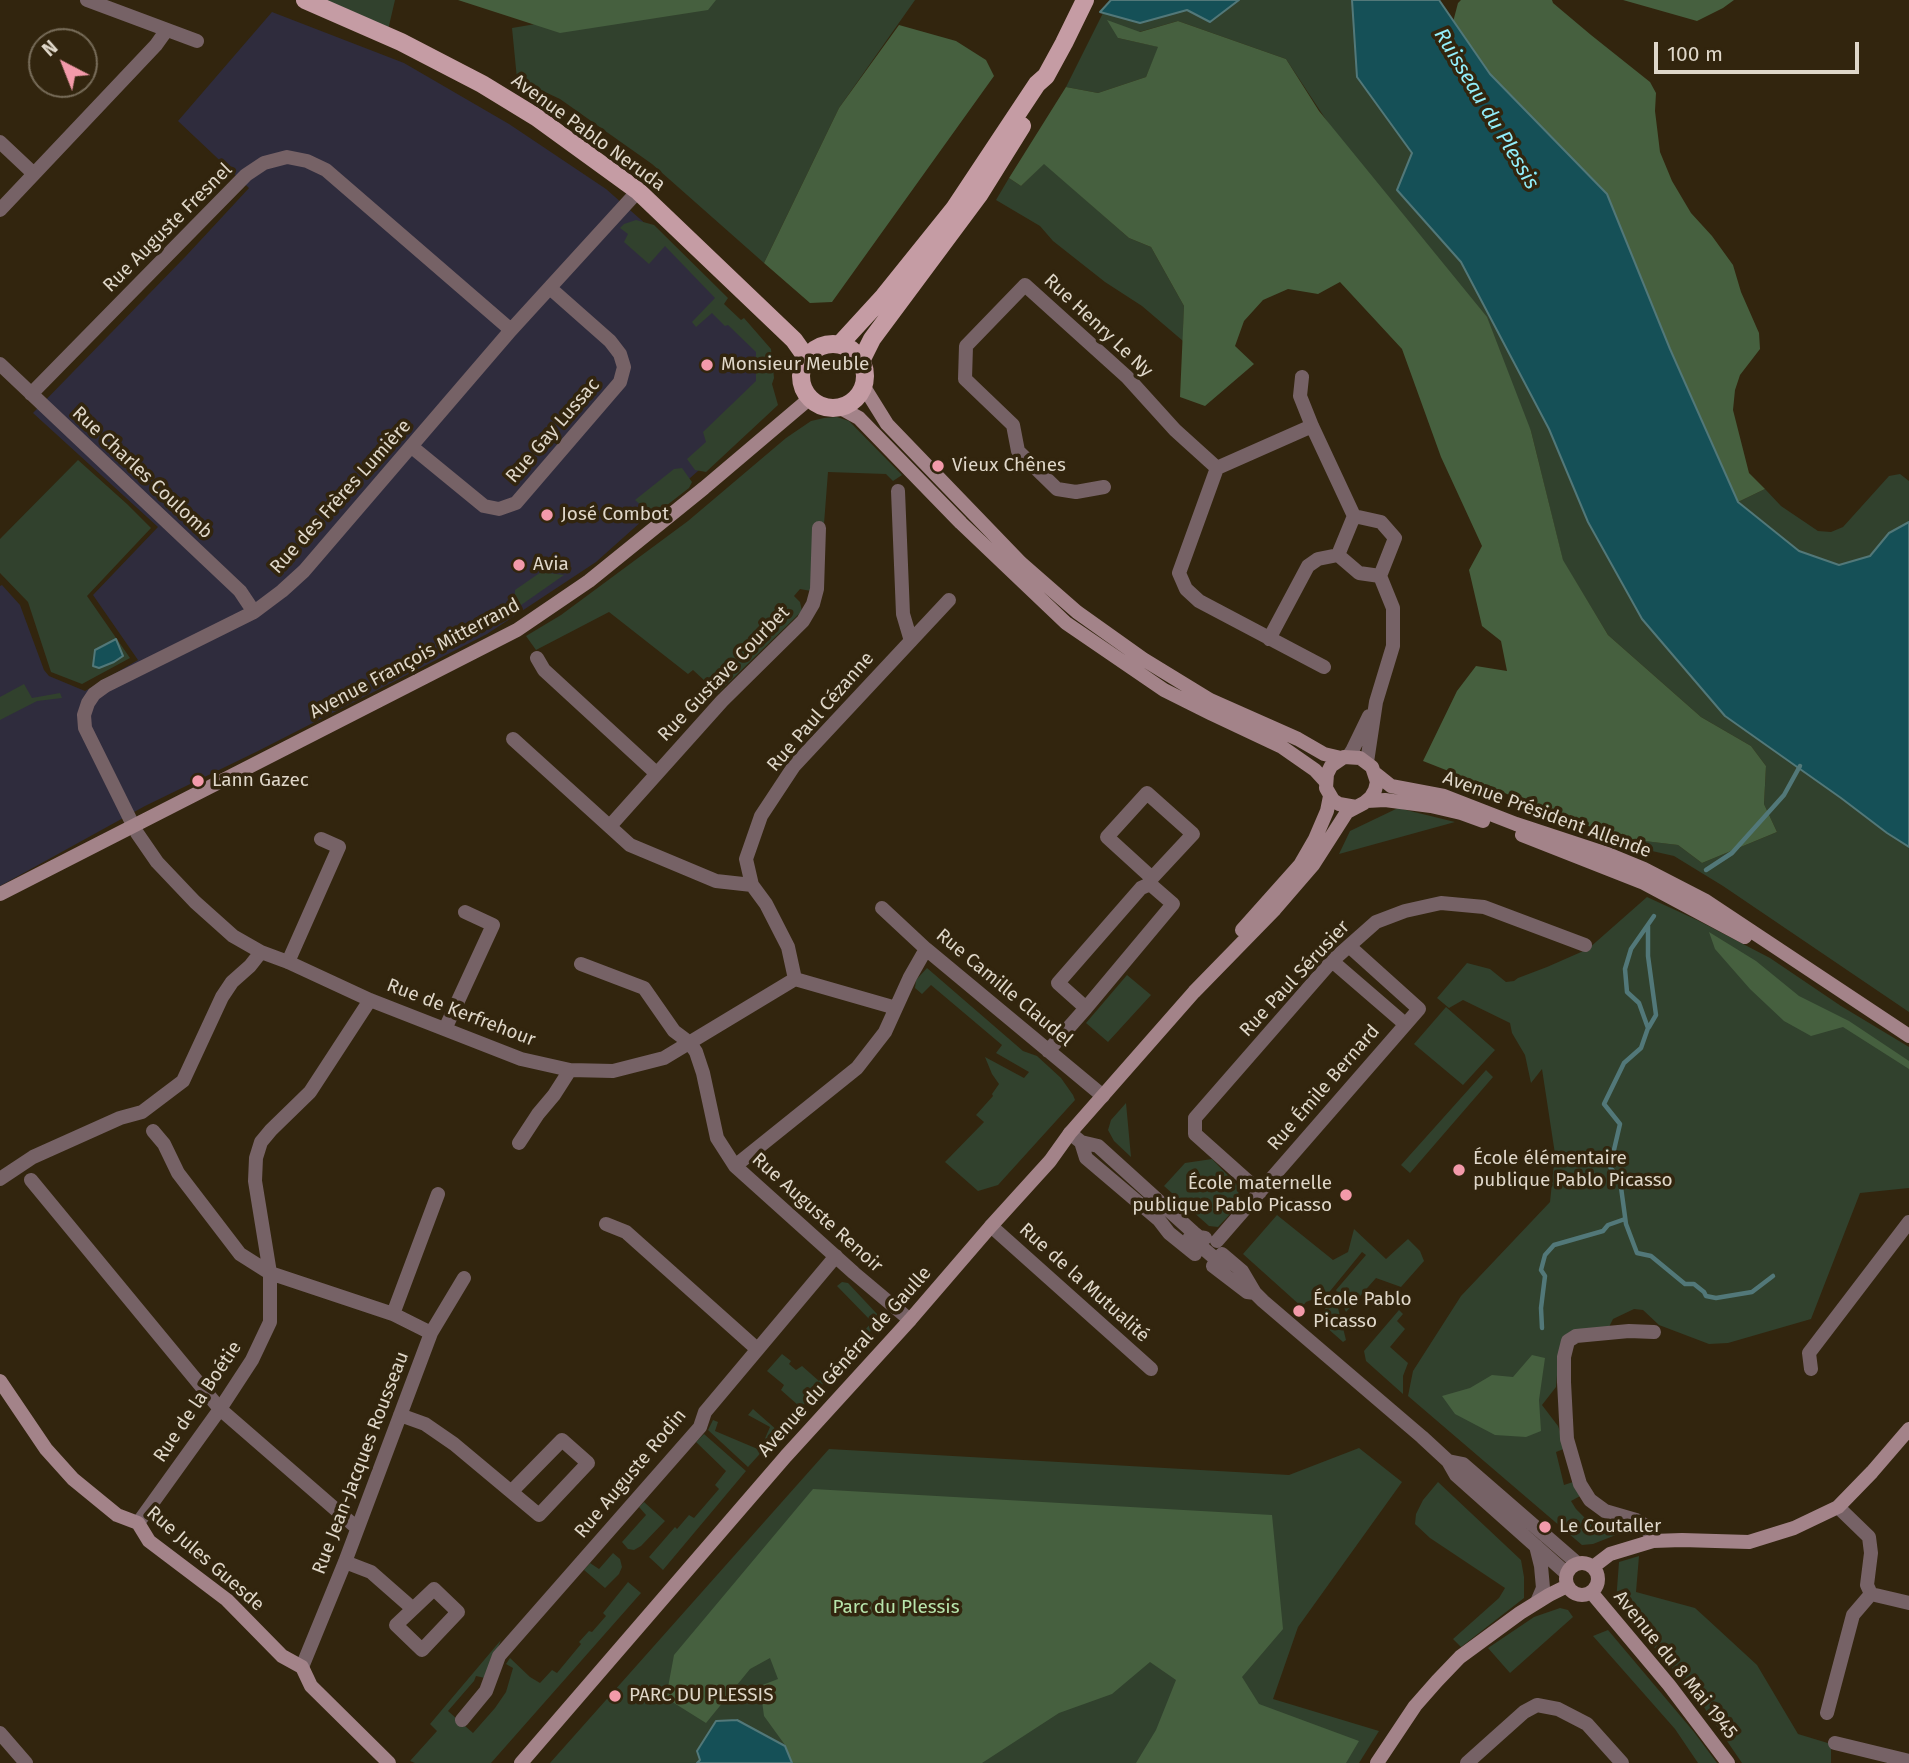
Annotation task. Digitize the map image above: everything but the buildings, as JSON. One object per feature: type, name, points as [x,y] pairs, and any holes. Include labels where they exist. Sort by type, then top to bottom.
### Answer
[{"type":"main road","name":"Avenue Pablo Neruda","points":[[305,0],[401,42],[482,84],[537,117],[638,191],[794,340],[806,357]]},
{"type":"main road","points":[[862,359],[872,340],[1001,162],[1044,88],[1046,76],[1083,5]]},
{"type":"main road","points":[[840,344],[884,296],[954,209],[1037,83],[1046,76]]},
{"type":"main road","points":[[826,343],[840,344],[850,348],[862,359],[867,373],[864,387],[856,399],[846,406],[820,406],[809,399],[802,386],[801,371],[806,357],[816,348],[826,343]]},
{"type":"main road","points":[[839,407],[859,418],[961,523],[1066,623],[1164,690],[1282,747],[1315,770],[1339,804],[1362,804],[1375,790],[1376,774],[1367,762],[1360,758],[1324,754],[1298,738],[1210,700],[1143,659],[1077,612],[1021,563],[887,424],[864,387]]},
{"type":"main road","name":"Avenue François Mitterrand","points":[[0,894],[517,630],[589,581],[809,399]]},
{"type":"main road","points":[[1328,789],[1331,766],[1344,757]]},
{"type":"main road","name":"Avenue Président Allende","points":[[1376,774],[1391,786],[1444,796],[1644,869],[1706,901],[1909,1036]]},
{"type":"main road","name":"Avenue du Général de Gaulle","points":[[1194,992],[1236,937],[1300,865],[1328,811],[1328,789]]},
{"type":"main road","name":"Avenue Président Allende","points":[[1362,804],[1385,800],[1461,813],[1644,883],[1809,969]]},
{"type":"main road","name":"Avenue du Général de Gaulle","points":[[524,1762],[778,1466],[1050,1161],[1076,1138],[1103,1096],[1194,992],[1275,909],[1313,864],[1347,812],[1362,804]]},
{"type":"main road","name":"Rue Jules Guesde","points":[[0,1381],[46,1450],[73,1479],[117,1515],[138,1523],[149,1541],[227,1600],[282,1656],[302,1667],[312,1686],[389,1763]]},
{"type":"main road","points":[[1593,1567],[1610,1554],[1653,1541],[1749,1542],[1794,1528],[1838,1507],[1909,1429]]},
{"type":"main road","points":[[1377,1763],[1415,1706],[1470,1649],[1537,1602],[1570,1574],[1588,1564],[1598,1575],[1598,1580],[1591,1592],[1575,1594],[1570,1574]]},
{"type":"main road","name":"Avenue du 8 Mai 1945","points":[[1591,1592],[1669,1685],[1728,1763]]},
{"type":"street","points":[[88,0],[197,41]]},
{"type":"street","points":[[0,210],[156,45],[166,31]]},
{"type":"street","points":[[0,142],[34,174]]},
{"type":"street","name":"Rue Auguste Fresnel","points":[[32,394],[246,175],[264,163],[287,157],[307,161],[326,170],[511,330]]},
{"type":"street","name":"Rue des Frères Lumière","points":[[132,825],[85,727],[84,715],[94,694],[105,686],[254,612],[304,571],[511,330],[638,191]]},
{"type":"street","name":"Rue Henry Le Ny","points":[[1104,487],[1076,492],[1057,489],[1018,451],[1013,425],[965,379],[966,346],[1025,285],[1126,377],[1175,430],[1217,468]]},
{"type":"street","name":"Rue Gay Lussac","points":[[411,447],[484,506],[499,509],[516,503],[620,382],[624,368],[620,354],[610,341],[550,288]]},
{"type":"street","name":"Rue Charles Coulomb","points":[[0,364],[240,591],[254,612]]},
{"type":"street","points":[[1302,377],[1300,396],[1354,516],[1338,555]]},
{"type":"street","points":[[1312,426],[1217,468],[1179,573],[1186,589],[1199,601],[1324,667]]},
{"type":"street","points":[[898,491],[903,614],[911,641]]},
{"type":"street","points":[[1344,757],[1352,751],[1376,702],[1394,646],[1393,608],[1380,576],[1395,538],[1381,522],[1354,516]]},
{"type":"street","name":"Rue Gustave Courbet","points":[[610,826],[722,701],[803,621],[813,604],[817,589],[819,528]]},
{"type":"street","points":[[1269,639],[1308,566],[1318,559],[1338,555]]},
{"type":"street","points":[[1338,555],[1359,573],[1380,576]]},
{"type":"street","name":"Rue Paul Cézanne","points":[[794,979],[788,947],[766,904],[752,885],[746,859],[761,816],[794,766],[949,600]]},
{"type":"street","points":[[537,658],[544,670],[656,773]]},
{"type":"street","points":[[1367,762],[1376,702]]},
{"type":"street","points":[[513,739],[630,845],[716,881],[752,885]]},
{"type":"street","points":[[1048,1051],[1086,1008],[1173,904],[1151,881],[1107,837],[1147,793],[1193,834],[1151,881],[1141,888],[1058,983],[1086,1008]]},
{"type":"street","name":"Rue de Kerfrehour","points":[[132,825],[157,862],[195,902],[233,936],[261,952],[370,1000],[521,1059],[570,1069],[613,1071],[664,1058],[794,979]]},
{"type":"street","points":[[288,962],[339,848],[321,839]]},
{"type":"street","name":"Rue Paul Sérusier","points":[[1260,1192],[1195,1134],[1195,1118],[1332,961],[1376,922],[1405,911],[1441,903],[1484,907],[1585,945]]},
{"type":"street","name":"Rue Camille Claudel","points":[[881,908],[926,949],[1103,1096]]},
{"type":"street","points":[[446,1029],[493,925],[464,912]]},
{"type":"street","points":[[1332,961],[1405,1024],[1419,1009],[1349,946]]},
{"type":"street","points":[[735,1166],[857,1068],[885,1032],[910,976],[926,949]]},
{"type":"street","points":[[0,1179],[33,1157],[120,1118],[142,1112],[183,1081],[222,997],[232,982],[261,952]]},
{"type":"street","points":[[581,964],[644,988],[674,1031],[690,1043]]},
{"type":"street","points":[[794,979],[896,1008]]},
{"type":"street","name":"Rue de la Boétie","points":[[138,1523],[220,1409],[252,1360],[270,1322],[270,1273],[254,1181],[261,1142],[310,1092],[370,1000]]},
{"type":"street","name":"Rue Émile Bernard","points":[[1209,1251],[1405,1024]]},
{"type":"street","name":"Rue Auguste Renoir","points":[[690,1043],[703,1073],[717,1138],[735,1166],[910,1320]]},
{"type":"street","points":[[519,1143],[570,1069]]},
{"type":"street","points":[[153,1131],[164,1144],[178,1173],[240,1254],[270,1273],[393,1314],[431,1333]]},
{"type":"street","points":[[1076,1138],[1098,1146],[1199,1237],[1216,1267],[1247,1292],[1255,1293]]},
{"type":"street","points":[[1076,1138],[1086,1157],[1159,1220],[1242,1271],[1255,1293],[1390,1409],[1448,1461],[1456,1475],[1570,1574]]},
{"type":"street","points":[[31,1180],[220,1409],[357,1528]]},
{"type":"street","points":[[393,1314],[438,1194]]},
{"type":"street","points":[[1811,1369],[1809,1353],[1909,1222]]},
{"type":"street","points":[[606,1224],[626,1232],[757,1349]]},
{"type":"street","name":"Rue de la Mutualité","points":[[991,1226],[1152,1369]]},
{"type":"street","name":"Rue Auguste Rodin","points":[[462,1720],[486,1691],[499,1656],[700,1427],[705,1412],[836,1256]]},
{"type":"street","name":"Rue Jean-Jacques Rousseau","points":[[302,1667],[345,1562],[431,1333],[464,1278]]},
{"type":"street","points":[[1653,1541],[1646,1526],[1636,1520],[1605,1511],[1590,1500],[1580,1484],[1567,1439],[1563,1369],[1568,1341],[1576,1336],[1629,1331],[1654,1332]]},
{"type":"street","points":[[400,1415],[425,1424],[454,1444],[540,1515],[588,1462],[562,1440],[512,1491]]},
{"type":"street","points":[[1448,1461],[1463,1464],[1570,1574]]},
{"type":"street","points":[[1838,1507],[1869,1536],[1871,1553],[1867,1585],[1871,1594]]},
{"type":"street","points":[[1535,1545],[1543,1588],[1537,1602]]},
{"type":"street","points":[[345,1562],[371,1572],[412,1608]]},
{"type":"street","points":[[1871,1594],[1909,1603]]},
{"type":"street","points":[[1827,1713],[1853,1615],[1871,1594]]},
{"type":"street","points":[[1467,1763],[1524,1712],[1536,1705],[1558,1709],[1587,1724],[1622,1763]]},
{"type":"street","points":[[0,1733],[26,1763]]},
{"type":"street","points":[[1835,1743],[1909,1761]]},
{"type":"shaded area","points":[[272,12],[404,63],[509,124],[606,189],[656,233],[766,351],[773,404],[596,562],[487,634],[145,806],[0,886],[0,586],[2,585],[20,605],[44,670],[49,676],[85,691],[138,660],[93,595],[158,527],[33,413],[249,188],[178,121]]},
{"type":"green space","points":[[306,0],[395,0],[388,30]]},
{"type":"green space","points":[[458,0],[716,0],[708,10],[560,33]]},
{"type":"green space","points":[[678,0],[915,0],[839,108],[764,263],[652,164],[560,99],[517,79],[512,28]]},
{"type":"green space","points":[[1239,0],[1352,0],[1357,77],[1412,153],[1397,191],[1461,262],[1549,429],[1588,522],[1725,716],[1909,847],[1909,1012],[1723,886],[1674,856],[1652,851],[1645,841],[1678,845],[1702,863],[1777,832],[1764,804],[1766,766],[1751,746],[1701,717],[1608,635],[1563,561],[1531,431],[1286,59],[1178,21],[1118,38],[1159,47],[1146,77],[1098,93],[1066,87],[1103,13],[1141,23],[1187,10],[1210,22]]},
{"type":"green space","points":[[1461,0],[1552,0],[1650,82],[1656,93],[1655,111],[1660,152],[1672,181],[1691,213],[1733,265],[1741,292],[1759,333],[1760,349],[1740,375],[1733,410],[1749,473],[1765,489],[1738,502],[1670,349],[1607,194],[1490,74],[1453,22]]},
{"type":"green space","points":[[1623,0],[1734,0],[1697,21]]},
{"type":"green space","points":[[1107,20],[1140,32],[1178,21],[1286,59],[1319,111],[1487,317],[1531,431],[1563,560],[1608,635],[1701,717],[1751,746],[1766,766],[1764,804],[1777,832],[1702,863],[1678,845],[1619,838],[1423,761],[1457,691],[1476,666],[1507,671],[1501,641],[1482,626],[1469,570],[1482,546],[1441,457],[1402,349],[1340,282],[1318,294],[1288,289],[1263,300],[1244,321],[1235,346],[1254,364],[1205,406],[1180,397],[1184,306],[1151,247],[1129,238],[1044,164],[1021,186],[1009,178],[1066,87],[1098,93],[1146,77],[1158,47],[1118,38]]},
{"type":"green space","points":[[899,25],[956,41],[986,60],[994,76],[832,302],[810,303],[764,263],[839,108]]},
{"type":"green space","points":[[1044,163],[1129,238],[1151,247],[1184,306],[1183,341],[1142,306],[1105,282],[1053,241],[1040,226],[996,200],[1009,178],[1021,186]]},
{"type":"green space","points":[[636,220],[654,225],[728,298],[724,304],[741,320],[744,318],[771,349],[774,378],[772,384],[778,405],[706,472],[695,470],[687,459],[706,442],[703,432],[756,381],[756,352],[712,313],[696,327],[692,322],[715,298],[665,246],[649,264],[624,242],[628,234],[620,228]]},
{"type":"green space","points":[[837,417],[849,421],[902,475],[893,481],[886,474],[828,472],[824,524],[814,523],[811,591],[800,589],[794,596],[800,602],[802,611],[718,693],[693,670],[688,674],[609,612],[536,650],[526,636],[561,615],[688,521],[786,438],[811,421]]},
{"type":"green space","points":[[78,460],[151,528],[87,596],[130,658],[82,684],[51,672],[28,602],[0,573],[0,539]]},
{"type":"green space","points":[[682,468],[692,482],[689,488],[653,516],[635,500],[674,469]]},
{"type":"green space","points":[[1900,474],[1909,481],[1909,522],[1889,533],[1870,556],[1839,565],[1799,551],[1738,502],[1765,489],[1781,506],[1818,531],[1831,532],[1843,527],[1889,476]]},
{"type":"green space","points":[[541,572],[564,575],[514,610],[515,590]]},
{"type":"green space","points":[[24,684],[32,698],[60,693],[62,698],[37,701],[0,720],[0,697]]},
{"type":"green space","points":[[1398,808],[1455,822],[1339,854],[1350,831]]},
{"type":"green space","points":[[1647,897],[1770,958],[1841,1006],[1909,1047],[1909,1188],[1860,1193],[1811,1319],[1728,1343],[1709,1344],[1659,1325],[1643,1310],[1634,1309],[1613,1319],[1609,1327],[1559,1352],[1556,1387],[1542,1405],[1558,1426],[1566,1448],[1556,1452],[1564,1485],[1576,1481],[1582,1495],[1571,1501],[1586,1519],[1611,1528],[1617,1518],[1630,1524],[1631,1529],[1593,1544],[1582,1545],[1408,1396],[1413,1371],[1461,1296],[1550,1202],[1555,1154],[1542,1069],[1531,1083],[1525,1055],[1512,1033],[1510,1023],[1463,1000],[1449,1008],[1437,998],[1467,963],[1490,969],[1506,982],[1588,949]]},
{"type":"green space","points":[[1709,932],[1756,961],[1799,996],[1849,1021],[1909,1061],[1909,1069],[1843,1027],[1811,1036],[1784,1021],[1750,989],[1715,949]]},
{"type":"green space","points":[[927,968],[1023,1051],[1037,1056],[1061,1078],[1075,1100],[998,1185],[978,1191],[945,1162],[984,1122],[976,1115],[993,1096],[999,1084],[985,1057],[1024,1078],[1029,1072],[996,1053],[1002,1045],[931,985],[922,994],[915,988],[916,980]]},
{"type":"green space","points":[[1127,975],[1151,995],[1108,1042],[1086,1023]]},
{"type":"green space","points":[[1446,1007],[1495,1050],[1463,1085],[1414,1044]]},
{"type":"green space","points":[[1486,1070],[1493,1077],[1410,1173],[1401,1165]]},
{"type":"green space","points":[[1126,1103],[1131,1157],[1114,1141],[1108,1130],[1111,1120]]},
{"type":"green space","points":[[1212,1159],[1238,1186],[1239,1199],[1232,1212],[1218,1227],[1209,1226],[1164,1186],[1185,1163]]},
{"type":"green space","points":[[1277,1215],[1333,1260],[1348,1252],[1354,1229],[1386,1259],[1408,1239],[1420,1251],[1424,1261],[1401,1287],[1376,1278],[1346,1312],[1336,1290],[1366,1255],[1362,1252],[1322,1301],[1314,1299],[1302,1307],[1243,1254]]},
{"type":"green space","points":[[842,1282],[848,1283],[878,1315],[876,1325],[748,1467],[708,1430],[713,1420],[718,1422],[715,1431],[760,1450],[770,1427],[748,1415],[753,1409],[778,1431],[799,1406],[781,1390],[784,1385],[767,1371],[782,1354],[791,1361],[789,1364],[796,1370],[802,1366],[819,1381],[872,1322],[837,1286]]},
{"type":"green space","points":[[1335,1296],[1346,1340],[1343,1342],[1317,1319]]},
{"type":"green space","points":[[1399,1310],[1403,1314],[1397,1321],[1405,1329],[1390,1347],[1408,1363],[1403,1376],[1403,1394],[1366,1361],[1364,1351]]},
{"type":"green space","points":[[1532,1355],[1545,1358],[1539,1400],[1541,1431],[1526,1437],[1495,1435],[1455,1414],[1442,1396],[1470,1388],[1492,1375],[1513,1377]]},
{"type":"green space","points":[[704,1434],[746,1471],[663,1570],[649,1557],[675,1527],[677,1529],[689,1515],[694,1518],[719,1489],[715,1485],[726,1471],[696,1442]]},
{"type":"green space","name":"Parc du Plessis","points":[[1359,1448],[1402,1482],[1298,1627],[1273,1699],[1379,1731],[1359,1763],[550,1763],[829,1449],[1289,1475]]},
{"type":"green space","points":[[1438,1482],[1521,1560],[1524,1577],[1524,1598],[1461,1647],[1453,1639],[1499,1598],[1505,1588],[1430,1538],[1415,1524],[1416,1514],[1423,1500]]},
{"type":"green space","name":"Parc du Plessis","points":[[813,1489],[1272,1515],[1283,1629],[1242,1677],[1259,1704],[1359,1741],[1346,1763],[1136,1763],[1156,1730],[1176,1680],[1150,1662],[1112,1694],[1059,1713],[982,1763],[792,1763],[785,1745],[764,1716],[760,1686],[778,1679],[770,1658],[750,1669],[706,1723],[666,1698],[674,1655]]},
{"type":"green space","points":[[644,1502],[665,1521],[641,1546],[634,1550],[628,1549],[622,1542],[646,1515],[639,1507]]},
{"type":"green space","points":[[613,1553],[620,1559],[622,1567],[605,1588],[584,1570],[590,1563],[599,1569]]},
{"type":"green space","points":[[1639,1556],[1636,1592],[1695,1608],[1757,1665],[1798,1734],[1831,1744],[1831,1763],[1742,1763],[1701,1703],[1616,1602],[1619,1562]]},
{"type":"green space","points":[[628,1582],[641,1593],[491,1763],[410,1761],[437,1731],[430,1724],[501,1640],[485,1678],[476,1676],[448,1711],[473,1733],[506,1692],[513,1668],[506,1664],[510,1658],[540,1683],[552,1670],[557,1673],[581,1644],[579,1642],[606,1616],[603,1613]]},
{"type":"green space","points":[[1560,1608],[1568,1610],[1573,1617],[1510,1673],[1488,1648],[1534,1617]]},
{"type":"green space","points":[[1608,1630],[1717,1763],[1698,1763],[1675,1729],[1593,1636]]},
{"type":"water","points":[[1111,0],[1239,0],[1210,22],[1187,10],[1140,23],[1100,12]]},
{"type":"water","name":"Ruisseau du Plessis","points":[[1352,0],[1439,0],[1490,74],[1607,194],[1670,349],[1738,502],[1799,551],[1839,565],[1870,556],[1889,533],[1909,522],[1909,847],[1725,716],[1642,619],[1588,522],[1549,429],[1461,262],[1397,190],[1412,153],[1357,77]]},
{"type":"water","points":[[116,639],[123,656],[99,668],[93,666],[95,650]]},
{"type":"water","points":[[737,1720],[785,1746],[792,1763],[697,1763],[700,1760],[697,1751],[716,1721]]},
{"type":"waterway","points":[[1706,870],[1732,853],[1784,795],[1800,766]]},
{"type":"waterway","points":[[1654,916],[1631,949],[1625,969],[1627,992],[1639,1003],[1648,1028],[1641,1048],[1624,1063],[1604,1104],[1620,1124],[1610,1167],[1620,1180],[1626,1224],[1637,1253],[1651,1256],[1685,1284],[1694,1284],[1706,1296],[1716,1298],[1752,1292],[1773,1276]]},
{"type":"waterway","points":[[1648,926],[1648,956],[1656,1015],[1649,1027]]},
{"type":"waterway","points":[[1542,1328],[1541,1308],[1545,1276],[1541,1270],[1545,1255],[1554,1245],[1603,1231],[1608,1225],[1625,1219]]},
{"type":"place","name":"Monsieur Meuble","points":[[707,365]]},
{"type":"place","name":"Vieux Chênes","points":[[938,466]]},
{"type":"place","name":"José Combot","points":[[547,515]]},
{"type":"place","name":"Avia","points":[[519,565]]},
{"type":"place","name":"Lann Gazec","points":[[198,781]]},
{"type":"place","name":"École élémentaire publique Pablo Picasso","points":[[1459,1170]]},
{"type":"place","name":"École maternelle publique Pablo Picasso","points":[[1346,1195]]},
{"type":"place","name":"École Pablo Picasso","points":[[1299,1311]]},
{"type":"place","name":"Le Coutaller","points":[[1545,1527]]},
{"type":"place","name":"PARC DU PLESSIS","points":[[615,1696]]}]
